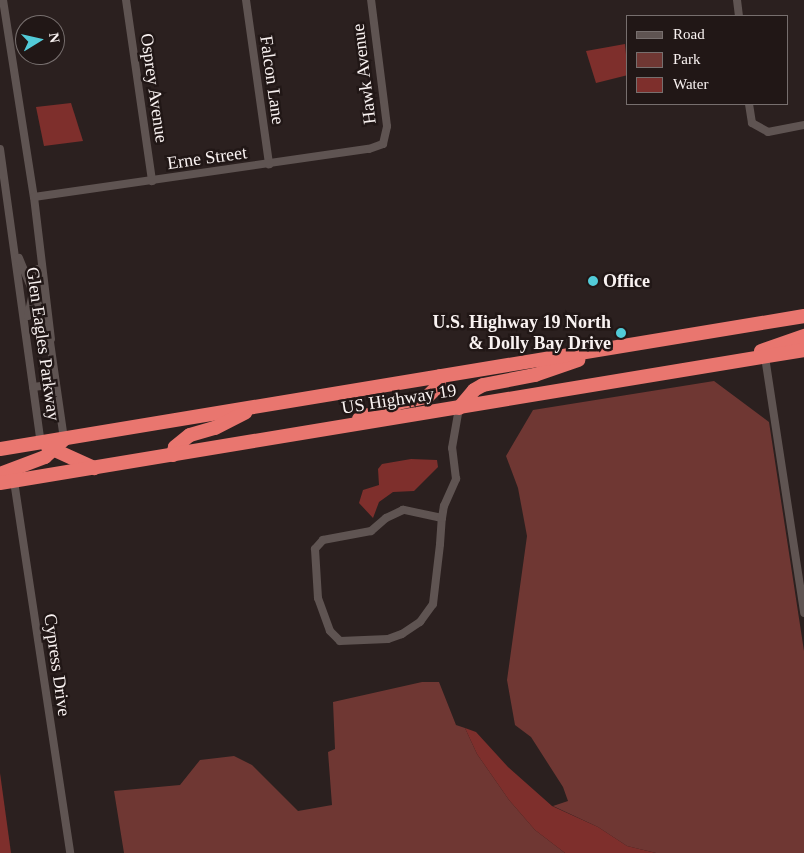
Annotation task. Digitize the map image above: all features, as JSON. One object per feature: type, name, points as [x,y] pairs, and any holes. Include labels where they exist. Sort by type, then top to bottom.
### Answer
[{"type":"highway","name":"US Highway 19","points":[[41,443],[804,316]]},
{"type":"highway","points":[[723,364],[804,336]]},
{"type":"highway","points":[[459,408],[474,390],[483,385],[535,375],[609,348]]},
{"type":"highway","name":"US Highway 19","points":[[0,483],[804,350]]},
{"type":"highway","points":[[335,428],[398,402],[427,397],[438,386],[440,376]]},
{"type":"highway","points":[[173,455],[175,447],[190,435],[215,428],[257,407]]},
{"type":"highway","points":[[0,474],[54,451],[64,439]]},
{"type":"highway","points":[[0,449],[41,443],[54,451],[94,468]]},
{"type":"street","points":[[3,0],[34,196],[39,259],[51,339]]},
{"type":"street","name":"Osprey Avenue","points":[[126,0],[152,181]]},
{"type":"street","name":"Falcon Lane","points":[[246,0],[269,164]]},
{"type":"street","name":"Hawk Avenue","points":[[371,0],[387,126],[383,144]]},
{"type":"street","points":[[737,0],[739,15]]},
{"type":"street","points":[[750,105],[752,123],[768,132],[804,125]]},
{"type":"street","name":"Erne Street","points":[[34,196],[369,150],[383,144]]},
{"type":"street","name":"Glen Eagles Parkway","points":[[0,149],[41,443]]},
{"type":"street","name":"Glen Eagles Parkway","points":[[15,250],[51,339],[64,439]]},
{"type":"street","points":[[27,340],[32,289],[39,259]]},
{"type":"street","points":[[765,357],[804,614]]},
{"type":"street","points":[[33,387],[56,384]]},
{"type":"street","points":[[442,518],[403,510],[386,518],[371,530],[323,540],[315,549],[318,598],[330,630],[340,641],[388,639],[420,622],[433,604],[444,506],[456,479],[452,448],[459,408]]},
{"type":"street","name":"Cypress Drive","points":[[14,481],[70,853]]},
{"type":"green space","points":[[714,381],[769,422],[804,651],[804,853],[656,853],[627,846],[598,827],[553,806],[568,801],[563,787],[531,737],[515,725],[507,680],[527,536],[518,488],[506,456],[533,410]]},
{"type":"green space","points":[[422,682],[439,682],[456,725],[465,728],[477,754],[509,800],[535,830],[565,853],[124,853],[114,791],[180,785],[200,760],[234,756],[252,765],[298,811],[332,805],[328,752],[335,749],[333,702]]},
{"type":"water","points":[[625,44],[626,76],[596,83],[586,51]]},
{"type":"water","points":[[71,103],[83,141],[44,146],[36,107]]},
{"type":"water","points":[[411,459],[437,460],[438,467],[414,491],[393,492],[379,502],[373,518],[359,503],[363,490],[379,485],[378,469],[382,464]]},
{"type":"water","points":[[465,728],[476,732],[508,767],[552,806],[598,827],[627,846],[656,853],[565,853],[535,830],[509,800],[477,754]]},
{"type":"water","points":[[0,773],[11,853],[0,853]]},
{"type":"place","name":"Office","points":[[593,281]]},
{"type":"place","name":"U.S. Highway 19 North & Dolly Bay Drive","points":[[621,333]]}]
